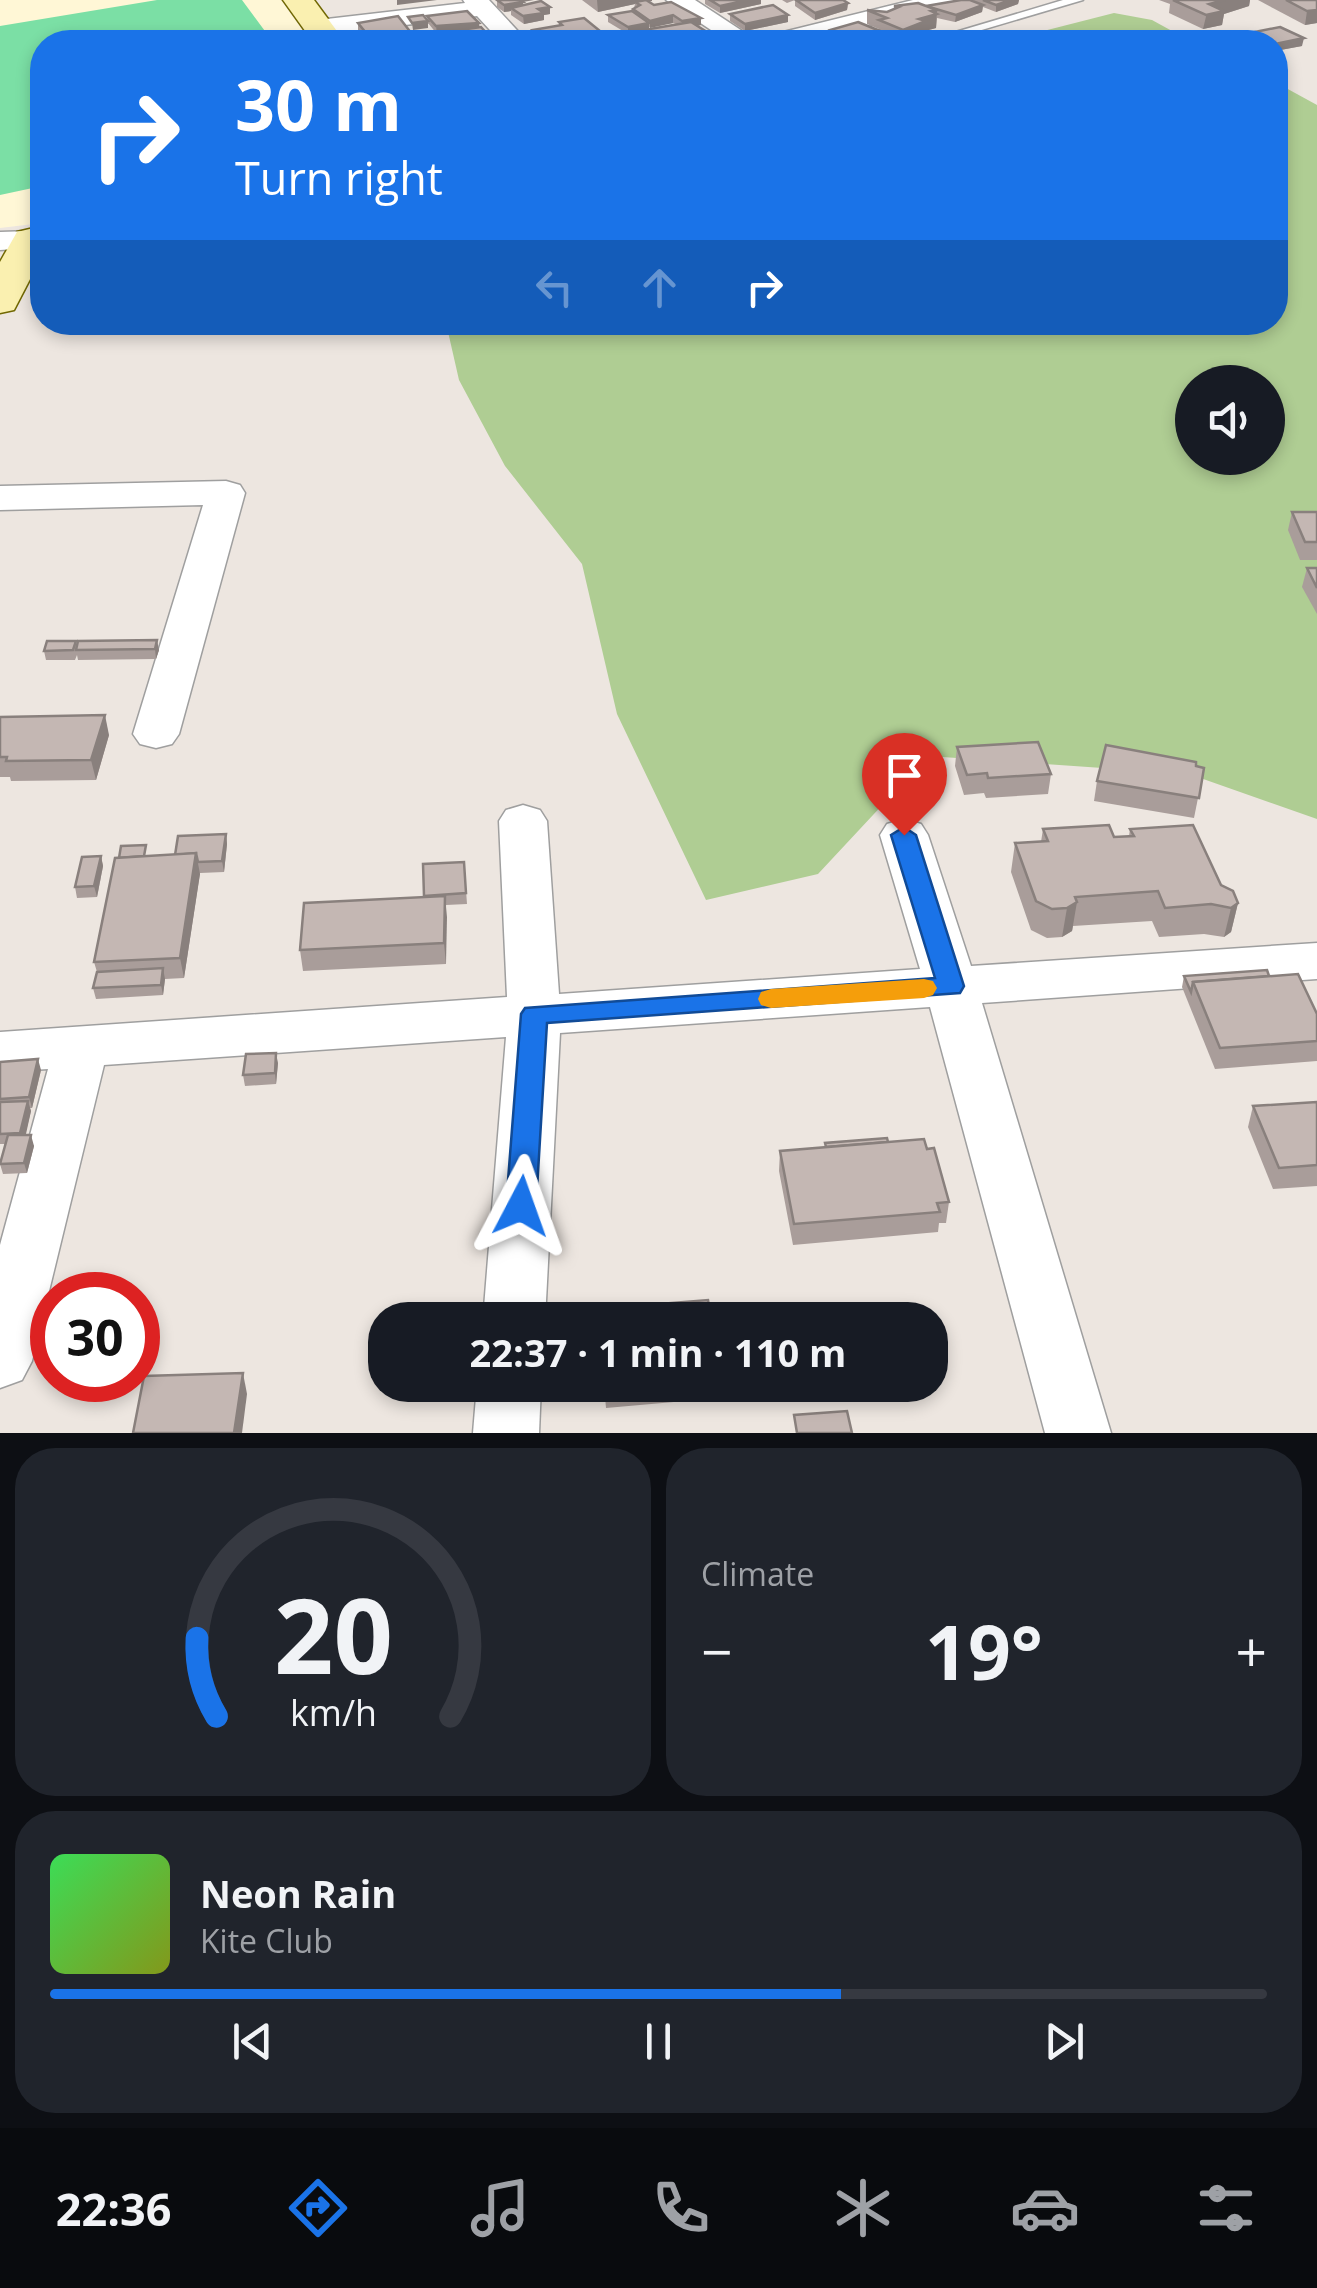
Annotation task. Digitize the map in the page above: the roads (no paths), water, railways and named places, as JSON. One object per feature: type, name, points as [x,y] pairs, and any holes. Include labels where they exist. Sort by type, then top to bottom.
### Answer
[{"type":"street","points":[[298,0],[319,30]]},
{"type":"street","points":[[678,0],[727,30]]},
{"type":"street","points":[[850,0],[881,17]]},
{"type":"street","points":[[824,30],[944,0]]},
{"type":"street","points":[[348,30],[479,4],[504,30]]},
{"type":"street","points":[[0,301],[24,240]]},
{"type":"street","points":[[0,498],[226,493],[156,734]]},
{"type":"street","points":[[515,1302],[534,1014],[523,822]]},
{"type":"street","points":[[904,835],[1078,1433]]},
{"type":"street","points":[[0,1052],[1317,961]]},
{"type":"street","points":[[0,1361],[81,1047]]},
{"type":"street","points":[[506,1433],[508,1402]]},
{"type":"lane","points":[[971,30],[1077,0]]}]
